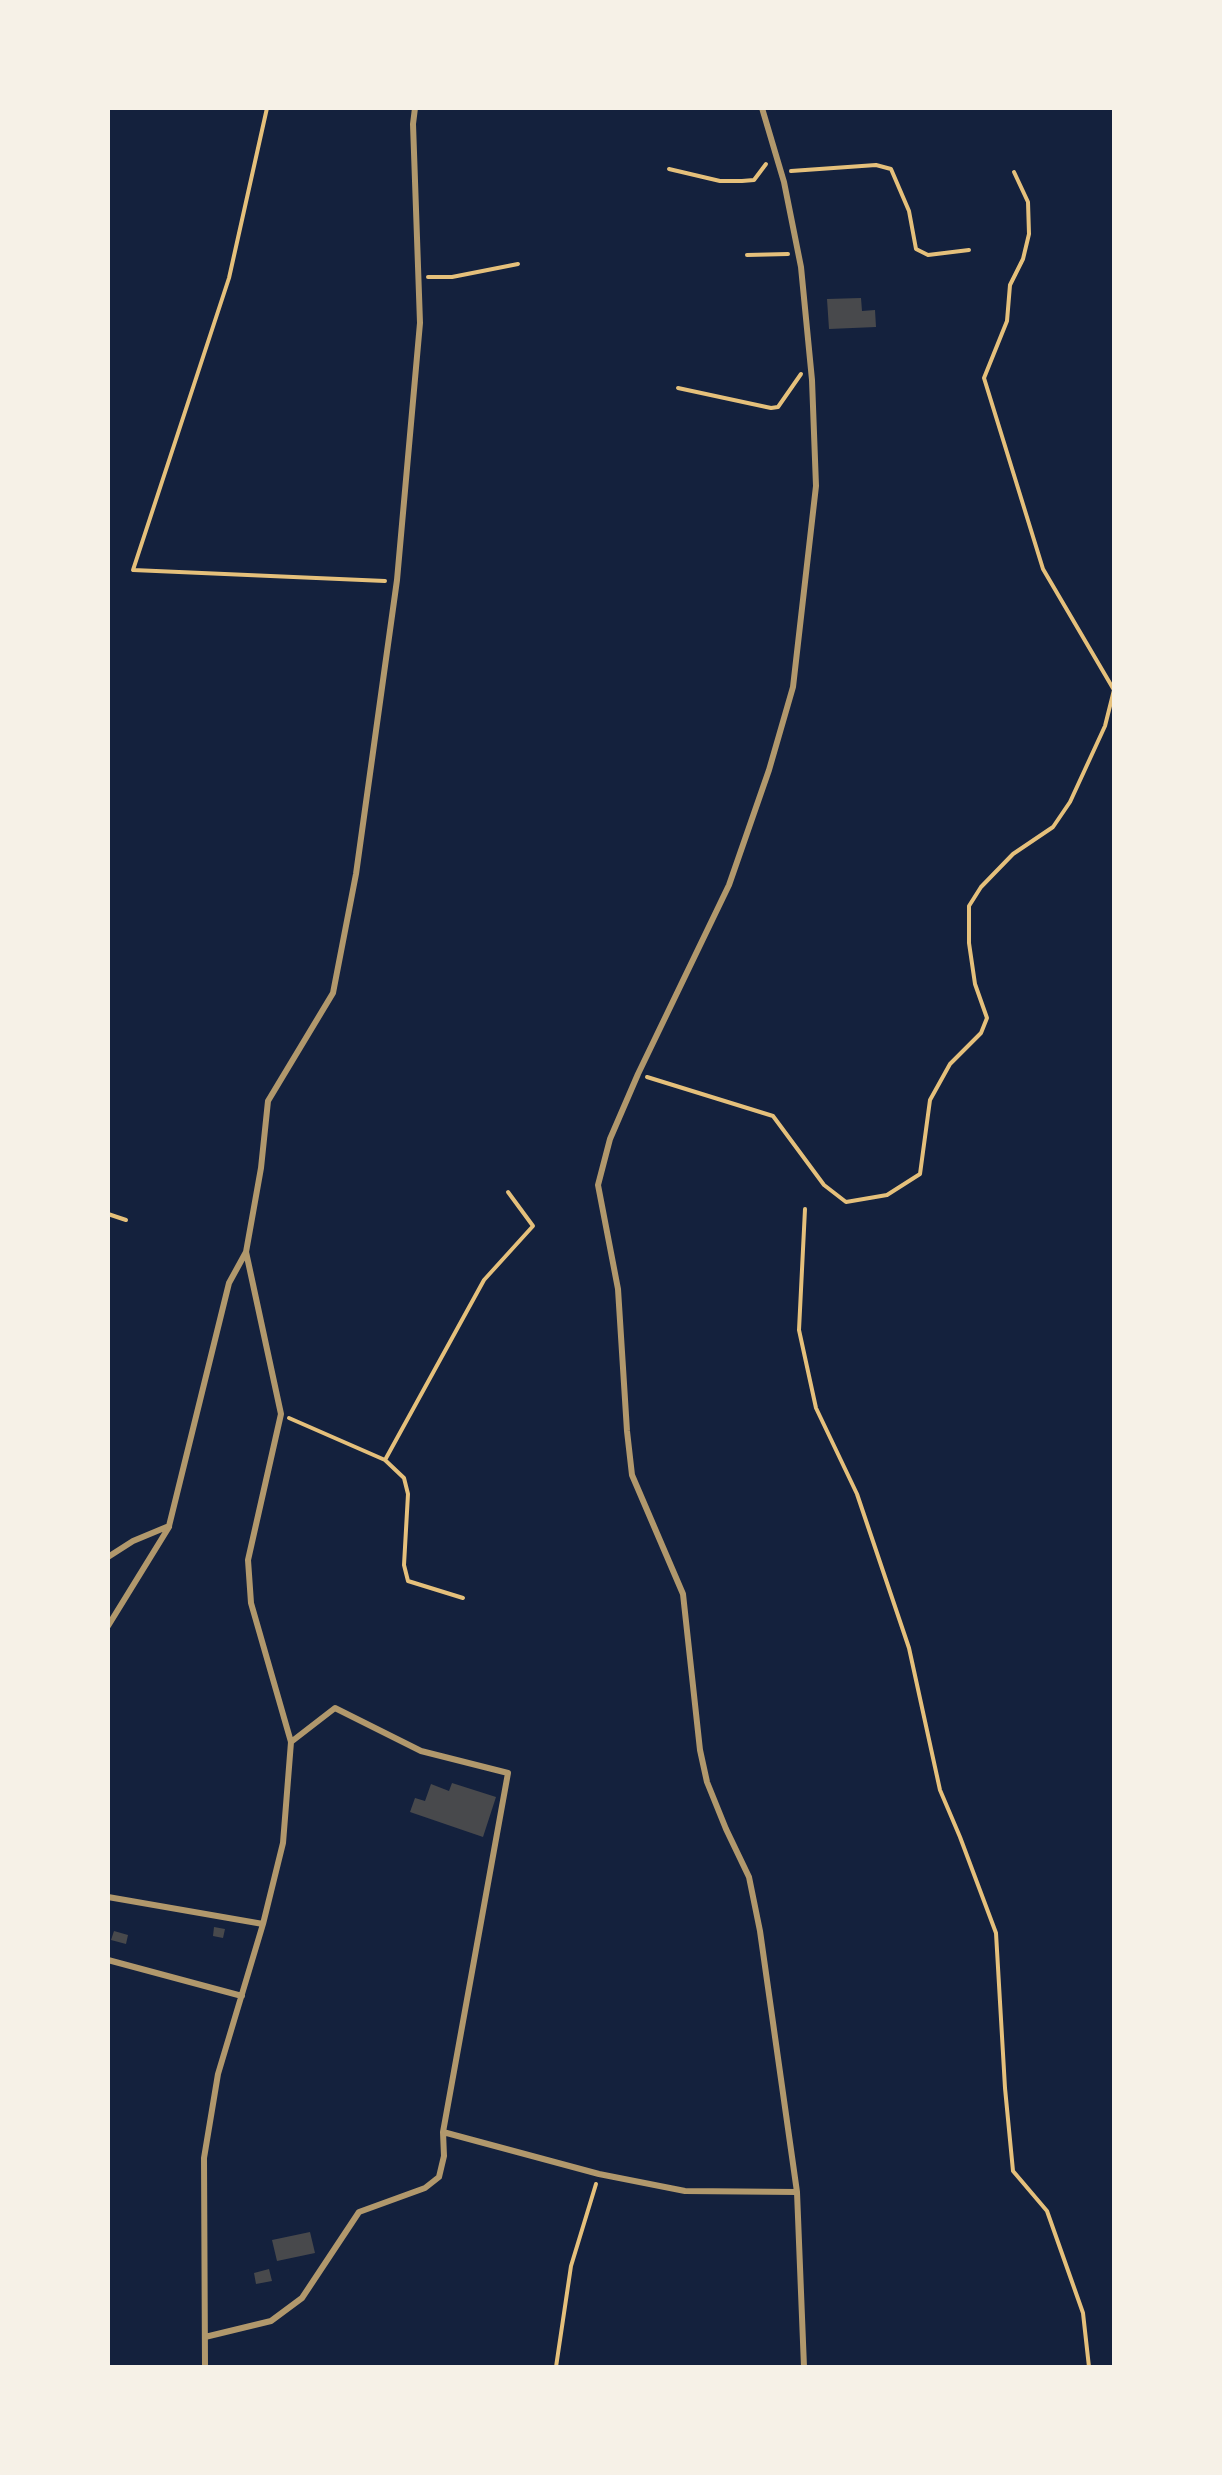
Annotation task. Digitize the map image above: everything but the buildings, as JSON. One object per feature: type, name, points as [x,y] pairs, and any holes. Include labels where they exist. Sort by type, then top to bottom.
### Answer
[{"type":"street","points":[[108,1626],[169,1526],[229,1283],[246,1252],[261,1168],[268,1101],[333,993],[356,874],[397,580],[420,323],[415,108]]},
{"type":"street","points":[[762,108],[781,171],[798,253],[811,368],[816,486],[793,687],[769,770],[729,885],[638,1074],[610,1139],[598,1185],[618,1290],[632,1475],[683,1594],[700,1750],[707,1782],[749,1877],[760,1931],[797,2192],[804,2367]]},
{"type":"street","points":[[205,2367],[204,2158],[218,2074],[263,1924],[284,1843],[291,1742],[251,1604],[248,1560],[280,1414],[246,1252]]},
{"type":"street","points":[[108,1557],[133,1541],[169,1526]]},
{"type":"street","points":[[206,2337],[271,2322],[302,2298],[359,2212],[425,2188],[439,2177],[444,2156],[443,2132],[508,1773],[421,1751],[335,1708],[291,1742]]},
{"type":"street","points":[[108,1897],[263,1924]]},
{"type":"street","points":[[108,1960],[242,1996]]},
{"type":"street","points":[[443,2132],[599,2174],[685,2191],[797,2192]]},
{"type":"path","points":[[267,108],[229,278],[132,570],[391,582]]},
{"type":"path","points":[[669,169],[720,181],[754,180],[775,150]]},
{"type":"path","points":[[781,171],[876,165],[891,169],[909,212],[916,249],[928,255],[969,250]]},
{"type":"path","points":[[638,1074],[772,1116],[824,1185],[846,1202],[887,1195],[920,1174],[930,1100],[950,1064],[981,1033],[987,1018],[975,984],[969,943],[969,906],[981,887],[1013,854],[1053,827],[1070,802],[1105,726],[1114,690],[1043,569],[984,378],[1006,321],[1010,285],[1023,259],[1029,234],[1028,202],[1014,172]]},
{"type":"path","points":[[747,255],[798,253]]},
{"type":"path","points":[[418,277],[453,277],[518,264]]},
{"type":"path","points":[[678,388],[771,408],[778,407],[797,376],[811,368]]},
{"type":"path","points":[[385,1460],[484,1280],[533,1226],[508,1192]]},
{"type":"path","points":[[805,1209],[799,1330],[816,1408],[857,1494],[909,1648],[939,1790],[996,1933],[1005,2088],[1013,2171],[1047,2211],[1083,2313],[1089,2367]]},
{"type":"path","points":[[108,1214],[126,1220]]},
{"type":"path","points":[[280,1414],[385,1460],[404,1478],[408,1494],[404,1565],[408,1581],[463,1598]]},
{"type":"path","points":[[556,2367],[571,2266],[599,2174]]}]
